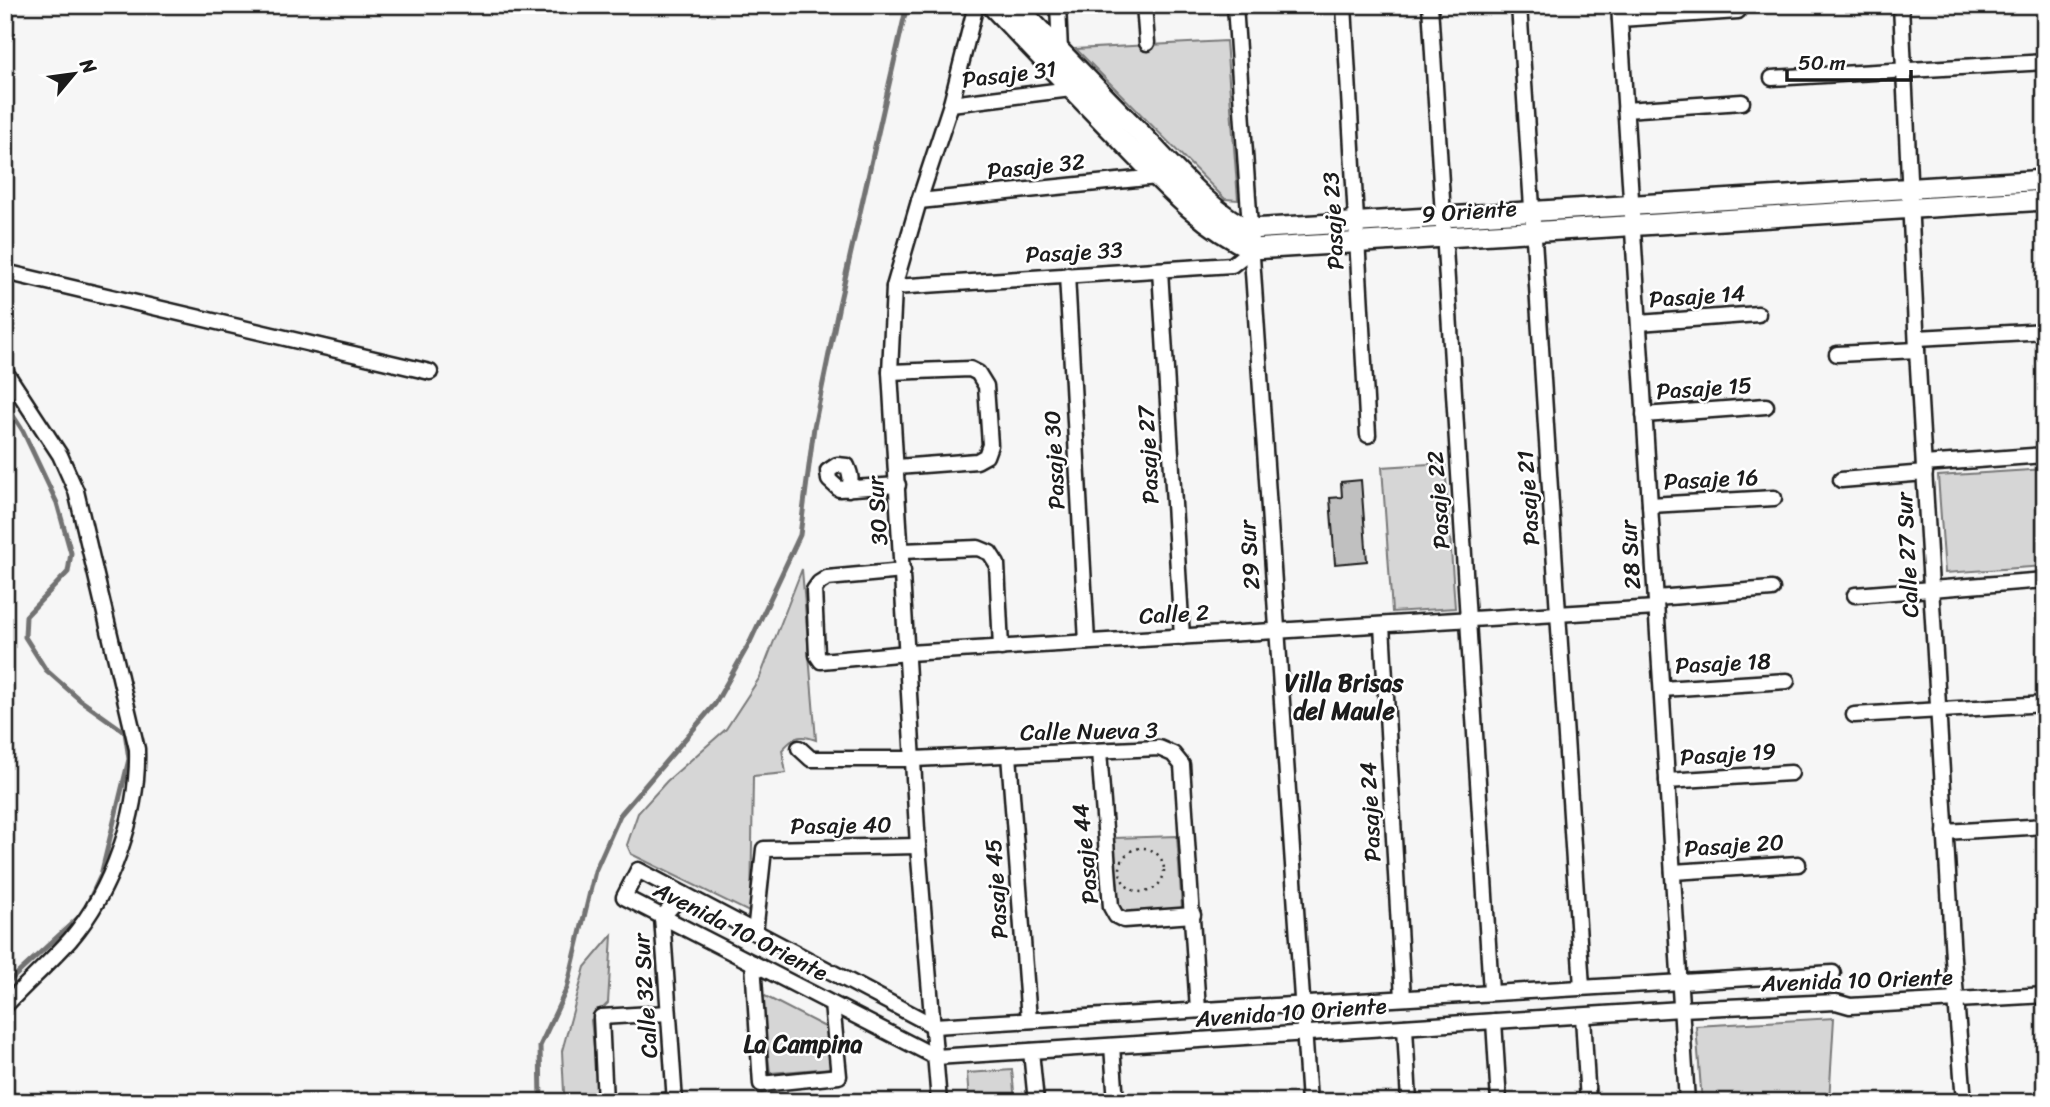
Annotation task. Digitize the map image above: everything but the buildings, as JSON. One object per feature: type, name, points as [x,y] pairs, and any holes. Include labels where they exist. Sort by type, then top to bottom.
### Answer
[{"type":"street","name":"30 Sur","points":[[939,1102],[918,846],[891,372],[894,286],[951,104],[976,5]]},
{"type":"street","points":[[995,5],[995,9],[1157,177],[1206,222],[1234,241],[1252,249]]},
{"type":"street","points":[[1016,5],[1174,169],[1216,208],[1236,223],[1250,229]]},
{"type":"street","points":[[1058,5],[1060,51]]},
{"type":"street","points":[[1144,5],[1147,43]]},
{"type":"street","name":"29 Sur","points":[[1235,5],[1309,1102]]},
{"type":"street","name":"Pasaje 23","points":[[1344,5],[1368,435]]},
{"type":"street","name":"Pasaje 22","points":[[1430,5],[1491,992]]},
{"type":"street","name":"Pasaje 21","points":[[1519,5],[1582,987]]},
{"type":"street","name":"Calle 27 Sur","points":[[1900,5],[1945,832],[1964,1102]]},
{"type":"street","points":[[1619,12],[1738,11]]},
{"type":"street","name":"28 Sur","points":[[1619,12],[1687,1102]]},
{"type":"street","points":[[1772,78],[2045,62]]},
{"type":"street","name":"Pasaje 31","points":[[951,104],[1071,89]]},
{"type":"street","points":[[1625,110],[1742,102]]},
{"type":"street","name":"Pasaje 32","points":[[919,201],[1157,177]]},
{"type":"street","name":"9 Oriente","points":[[1252,249],[1534,232],[1632,216],[1910,198],[2045,180]]},
{"type":"street","name":"9 Oriente","points":[[1910,198],[2045,200]]},
{"type":"street","name":"9 Oriente","points":[[1250,229],[1532,212],[1632,216]]},
{"type":"street","name":"Pasaje 33","points":[[894,286],[1232,265],[1252,249]]},
{"type":"street","name":"Pasaje 27","points":[[1160,270],[1182,637]]},
{"type":"street","points":[[5,272],[430,372]]},
{"type":"street","name":"Pasaje 30","points":[[1067,275],[1087,642]]},
{"type":"street","name":"Pasaje 14","points":[[1639,323],[1758,314]]},
{"type":"street","points":[[1837,354],[2045,331]]},
{"type":"street","points":[[891,372],[970,369],[978,373],[986,386],[990,445],[986,456],[977,461],[897,467]]},
{"type":"street","points":[[5,371],[60,455],[76,491],[137,749],[138,767],[130,820],[103,890],[71,939],[5,1006]]},
{"type":"street","name":"Pasaje 15","points":[[1644,415],[1766,406]]},
{"type":"street","points":[[1841,480],[2045,455]]},
{"type":"street","points":[[848,489],[898,485]]},
{"type":"street","name":"Pasaje 16","points":[[1650,505],[1774,498]]},
{"type":"street","points":[[902,551],[978,548],[990,553],[997,564],[1001,648]]},
{"type":"street","name":"Calle 2","points":[[903,571],[827,578],[819,583],[814,590],[817,655],[821,661],[908,653],[1558,614],[1772,589]]},
{"type":"street","points":[[1855,594],[2045,580]]},
{"type":"street","name":"Pasaje 24","points":[[1382,625],[1403,998]]},
{"type":"street","name":"Pasaje 18","points":[[1662,689],[1787,681]]},
{"type":"street","points":[[1854,715],[2045,704]]},
{"type":"street","name":"Calle Nueva 3","points":[[799,748],[811,759],[914,759],[1159,748],[1173,754],[1182,765],[1198,1010]]},
{"type":"street","name":"Pasaje 44","points":[[1098,751],[1111,907],[1116,916],[1125,920],[1193,915]]},
{"type":"street","name":"Pasaje 45","points":[[1009,755],[1028,1020]]},
{"type":"street","name":"Pasaje 19","points":[[1667,781],[1791,773]]},
{"type":"street","points":[[1945,832],[2045,825]]},
{"type":"street","name":"Pasaje 40","points":[[755,933],[765,849],[918,846]]},
{"type":"street","name":"Pasaje 20","points":[[1673,872],[1798,864]]},
{"type":"street","name":"Avenida 10 Oriente","points":[[1833,973],[934,1026],[638,870],[624,897],[936,1057],[1681,1009],[1836,1002],[1850,1006],[2045,995]]},
{"type":"street","name":"Calle 32 Sur","points":[[675,1101],[662,917],[683,894]]},
{"type":"street","points":[[753,963],[761,1084],[839,1076],[832,1004]]},
{"type":"street","points":[[605,1102],[601,1017],[668,1013]]},
{"type":"street","points":[[1583,1016],[1588,1102]]},
{"type":"street","points":[[1494,1021],[1499,1102]]},
{"type":"street","points":[[1405,1027],[1409,1102]]},
{"type":"street","points":[[1112,1046],[1116,1102]]},
{"type":"street","points":[[1031,1051],[1036,1102]]},
{"type":"street","points":[[652,1102],[675,1101]]},
{"type":"path","points":[[1138,848],[1152,850],[1158,854],[1164,866],[1163,880],[1153,890],[1146,892],[1132,891],[1122,881],[1120,874],[1126,854],[1138,848]]},
{"type":"shaded area","points":[[1226,41],[1238,200],[1225,199],[1076,49]]},
{"type":"shaded area","points":[[1445,463],[1455,608],[1392,612],[1382,467]]},
{"type":"shaded area","points":[[2045,469],[2045,566],[1945,573],[1938,476]]},
{"type":"shaded area","points":[[802,569],[816,740],[805,737],[789,742],[782,750],[786,773],[753,776],[751,913],[631,854],[627,845],[638,813],[667,781],[726,729],[760,677]]},
{"type":"shaded area","points":[[1177,836],[1182,909],[1128,913],[1121,910],[1117,903],[1114,838]]},
{"type":"shaded area","points":[[612,935],[608,1003],[591,1020],[600,1102],[567,1102],[562,1051],[585,967]]},
{"type":"shaded area","points":[[761,994],[827,1028],[832,1068],[770,1073]]},
{"type":"shaded area","points":[[1834,1018],[1829,1102],[1702,1102],[1696,1026]]},
{"type":"shaded area","points":[[1012,1070],[1015,1102],[969,1102],[967,1073]]},
{"type":"waterway","points":[[541,1102],[540,1046],[567,988],[595,871],[620,815],[715,704],[750,642],[800,535],[814,427],[907,5]]},
{"type":"waterway","points":[[5,403],[23,431],[57,503],[71,553],[68,572],[26,616],[25,637],[46,670],[80,700],[125,732],[129,759],[101,875],[87,905]]},
{"type":"waterway","points":[[5,985],[80,916]]},
{"type":"district","name":"Villa Brisas del Maule","points":[[1344,697]]},
{"type":"district","name":"La Campina","points":[[803,1044]]}]
